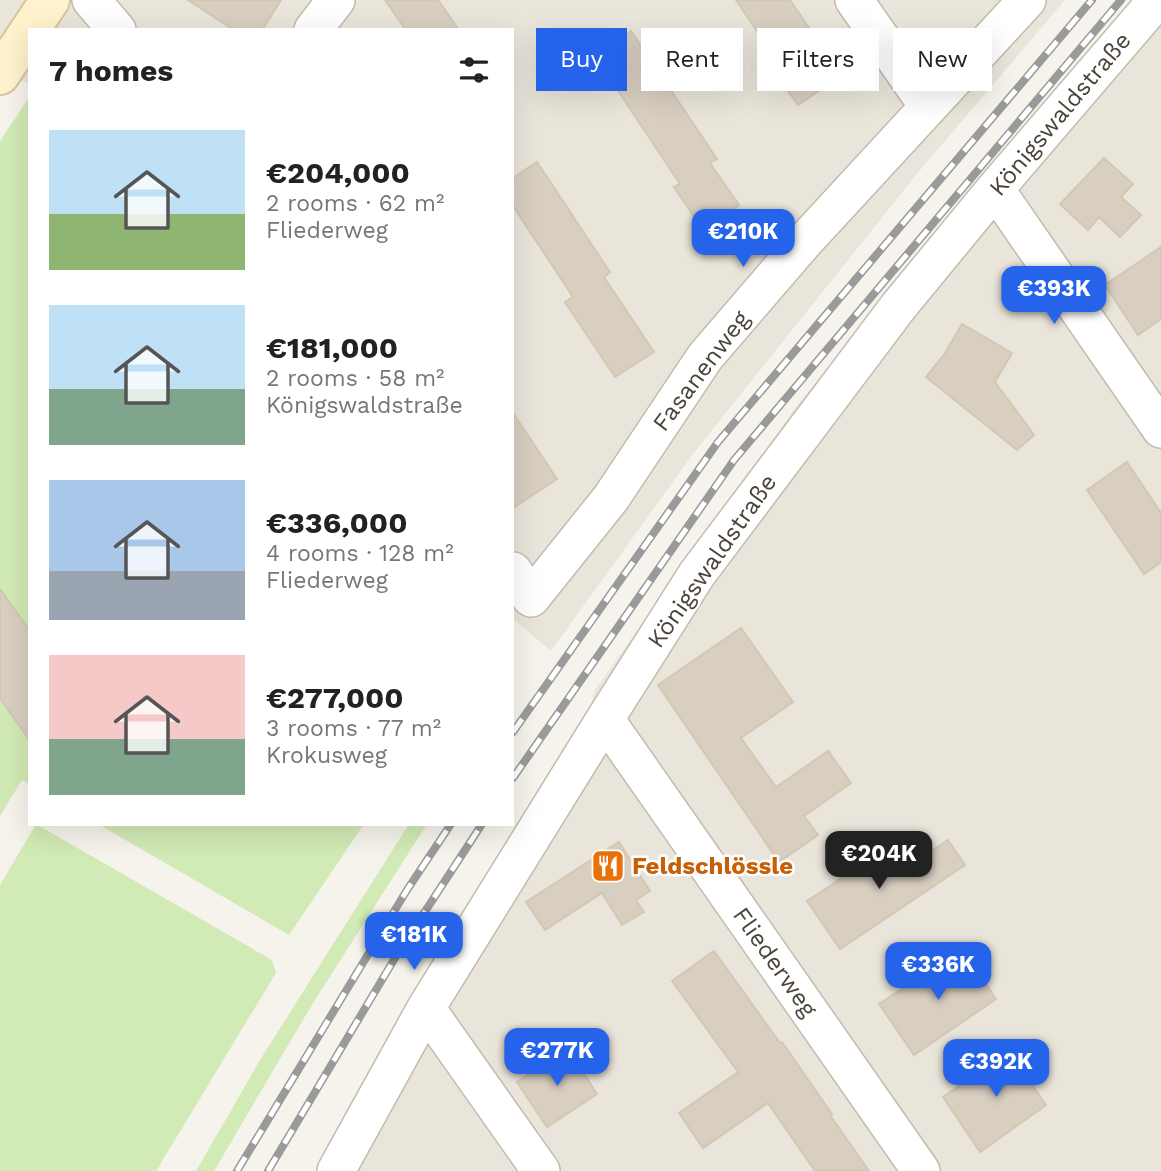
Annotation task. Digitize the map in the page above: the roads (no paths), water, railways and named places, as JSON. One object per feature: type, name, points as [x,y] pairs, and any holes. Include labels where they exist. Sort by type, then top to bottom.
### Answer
[{"type":"main road","points":[[31,28],[50,0]]},
{"type":"main road","points":[[0,75],[28,33]]},
{"type":"street","points":[[91,0],[115,28]]},
{"type":"street","points":[[315,28],[336,0]]},
{"type":"street","points":[[854,0],[928,106]]},
{"type":"street","name":"Fasanenweg","points":[[522,584],[611,498],[705,357],[803,243],[1027,0]]},
{"type":"street","name":"Königswaldstraße","points":[[336,1171],[426,1008],[697,574],[898,307],[1157,0]]},
{"type":"street","points":[[995,189],[1161,429]]},
{"type":"street","name":"Fliederweg","points":[[605,719],[921,1171]]},
{"type":"street","points":[[426,1008],[541,1171]]},
{"type":"railway","points":[[514,731],[718,442],[1092,0]]},
{"type":"railway","points":[[514,777],[734,460],[1121,0]]},
{"type":"railway","points":[[237,1171],[407,890],[450,826]]},
{"type":"railway","points":[[268,1171],[398,953],[481,826]]},
{"type":"place","name":"Feldschlössle","points":[[608,866]]}]
